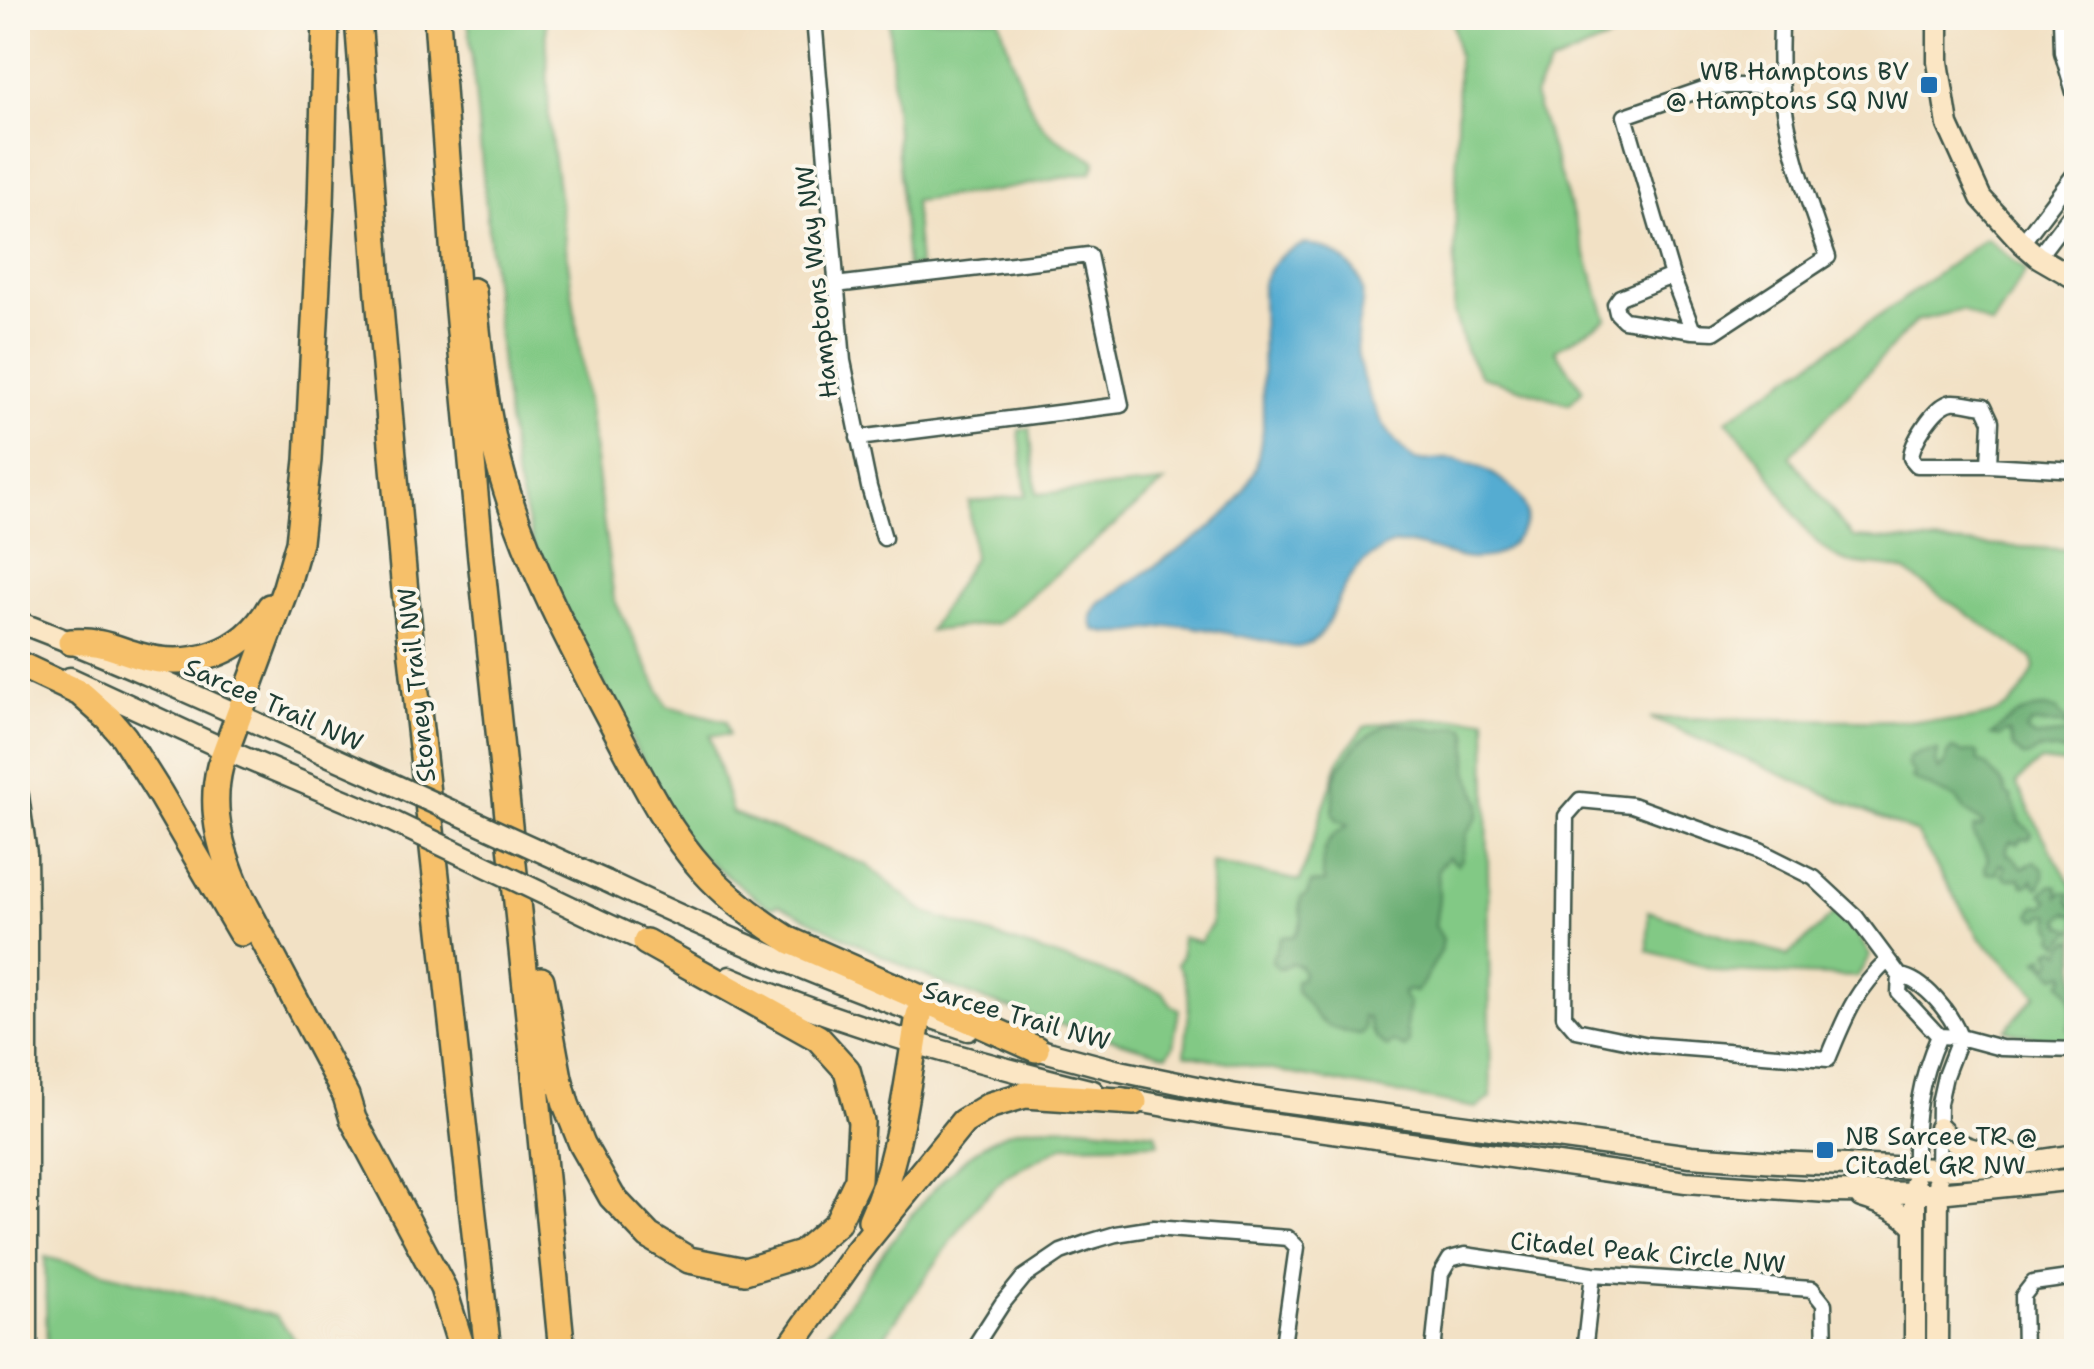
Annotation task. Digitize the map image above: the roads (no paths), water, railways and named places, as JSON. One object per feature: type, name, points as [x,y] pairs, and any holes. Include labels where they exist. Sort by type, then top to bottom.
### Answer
[{"type":"highway","points":[[326,18],[321,206],[307,467],[299,542],[216,779],[216,792],[220,841],[228,866],[346,1096],[352,1119]]},
{"type":"highway","name":"Stoney Trail NW","points":[[358,18],[405,592],[488,1352]]},
{"type":"highway","points":[[437,18],[457,300],[562,1352]]},
{"type":"highway","points":[[448,18],[482,373],[508,498],[567,639],[656,806],[702,869],[764,924],[808,949],[1036,1049]]},
{"type":"highway","points":[[71,642],[92,641],[141,656],[178,661],[214,655],[245,638],[276,594],[307,467]]},
{"type":"highway","points":[[490,648],[546,1009],[559,1078],[582,1144],[612,1197],[648,1236],[689,1260],[745,1271],[801,1254],[837,1223],[858,1179],[861,1122],[848,1070],[818,1038],[646,942]]},
{"type":"highway","points":[[18,660],[32,672],[80,693],[124,737],[338,1102],[352,1119],[443,1288],[463,1352]]},
{"type":"highway","points":[[857,1252],[882,1197],[893,1157],[919,1015]]},
{"type":"highway","points":[[788,1352],[857,1252],[963,1122],[990,1106],[1026,1094],[1134,1102]]},
{"type":"main road","points":[[1938,18],[1938,62],[1948,126],[1981,198],[2030,250],[2076,278]]},
{"type":"main road","name":"Sarcee Trail NW","points":[[18,622],[240,715],[772,956],[919,1015],[1036,1049],[1172,1083],[1236,1094],[1691,1156],[1938,1169],[2076,1155]]},
{"type":"main road","name":"Sarcee Trail NW","points":[[18,660],[82,683],[374,813],[646,942],[813,1010],[914,1044],[1134,1102],[1686,1182],[1844,1192],[1938,1193],[2076,1180]]},
{"type":"main road","points":[[18,796],[26,854],[27,907],[26,1352]]},
{"type":"main road","points":[[1939,1128],[1953,1144],[2051,1158]]},
{"type":"main road","points":[[1915,1168],[1915,1352]]},
{"type":"main road","points":[[1937,1352],[1938,1169]]},
{"type":"main road","points":[[1844,1192],[1881,1203],[1916,1227]]},
{"type":"street","name":"Hamptons Way NW","points":[[814,18],[843,361],[884,538]]},
{"type":"street","points":[[1672,276],[1620,297],[1615,308],[1624,320],[1714,332],[1828,258],[1797,168],[1782,86],[1781,18]]},
{"type":"street","points":[[2061,18],[2062,52],[2076,98]]},
{"type":"street","points":[[1693,332],[1624,116],[1702,89],[1782,86]]},
{"type":"street","points":[[2030,250],[2076,172]]},
{"type":"street","points":[[2030,250],[2076,208]]},
{"type":"street","points":[[836,285],[1089,255],[1121,405],[858,438]]},
{"type":"street","points":[[1989,465],[1991,421],[1984,406],[1954,402],[1942,406],[1912,448],[1911,458],[1918,464],[2076,470]]},
{"type":"street","points":[[1888,960],[1852,1002],[1828,1059],[1648,1045],[1576,1030],[1564,1016],[1566,816],[1580,800],[1632,806],[1760,852],[1814,878],[1856,917],[1900,976],[1900,993],[1939,1036],[2002,1048],[2076,1050]]},
{"type":"street","points":[[1900,976],[1913,978],[1953,1018],[1960,1037],[1944,1076],[1939,1103],[1938,1169]]},
{"type":"street","points":[[1915,1168],[1924,1068],[1939,1036]]},
{"type":"street","points":[[978,1350],[1002,1304],[1024,1277],[1062,1252],[1116,1234],[1154,1228],[1288,1238],[1297,1247],[1282,1352]]},
{"type":"street","name":"Citadel Peak Circle NW","points":[[1433,1352],[1441,1274],[1450,1259],[1465,1256],[1593,1274],[1812,1289],[1824,1304],[1824,1352]]},
{"type":"street","points":[[1584,1352],[1593,1274]]},
{"type":"street","points":[[2024,1352],[2024,1296],[2033,1283],[2076,1277]]},
{"type":"water","points":[[1305,244],[1337,255],[1359,278],[1363,293],[1357,337],[1359,361],[1373,405],[1395,441],[1414,460],[1463,461],[1505,482],[1524,504],[1527,516],[1523,528],[1500,552],[1478,559],[1415,545],[1384,548],[1352,576],[1320,635],[1300,647],[1181,626],[1119,633],[1095,630],[1092,617],[1099,604],[1207,531],[1244,491],[1256,467],[1263,430],[1262,284],[1278,258]]},
{"type":"place","name":"WB Hamptons BV @ Hamptons SQ NW","points":[[1929,85]]},
{"type":"place","name":"NB Sarcee TR @ Citadel GR NW","points":[[1825,1150]]}]
